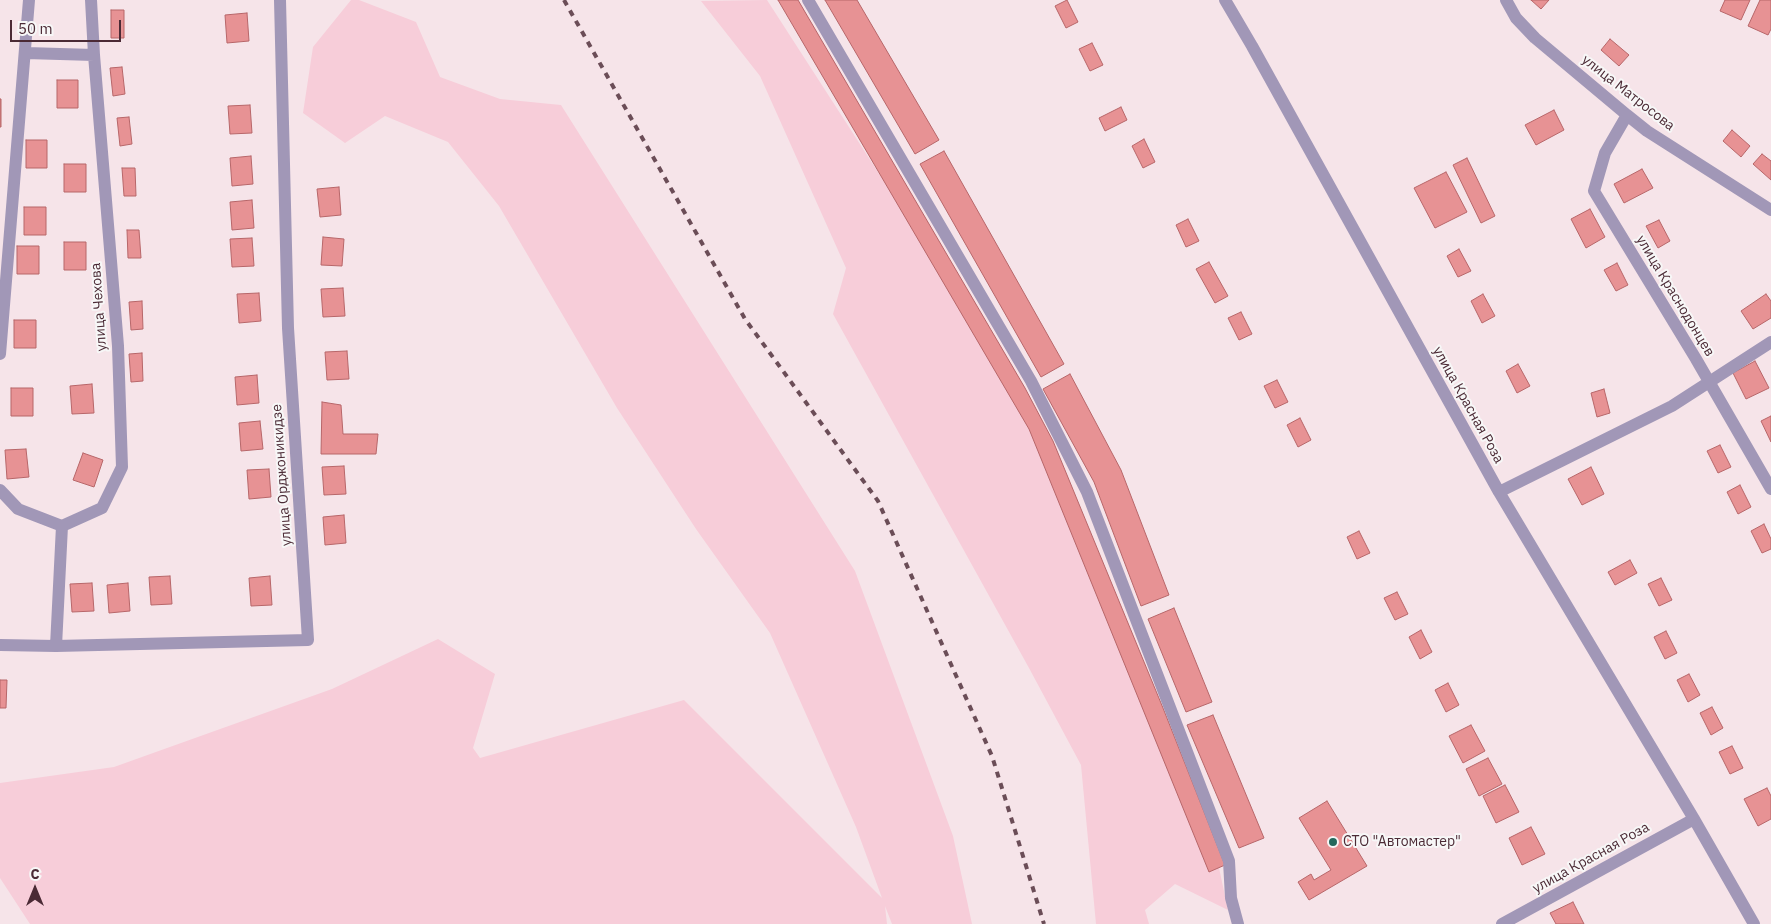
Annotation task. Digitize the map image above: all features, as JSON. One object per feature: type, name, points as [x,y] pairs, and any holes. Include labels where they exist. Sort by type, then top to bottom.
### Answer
[{"type":"street","points":[[0,354],[29,0]]},
{"type":"street","name":"улица Чехова","points":[[62,526],[102,508],[122,467],[118,346],[90,0]]},
{"type":"street","name":"улица Орджоникидзе","points":[[0,645],[56,646],[308,640],[288,328],[280,0]]},
{"type":"street","points":[[808,0],[1031,381],[1087,492],[1229,861],[1231,898],[1238,924]]},
{"type":"street","name":"улица Красная Роза","points":[[1225,0],[1499,492],[1694,819],[1754,924]]},
{"type":"street","name":"улица Матросова","points":[[1506,0],[1516,18],[1535,38],[1647,131],[1771,210]]},
{"type":"street","points":[[26,53],[94,55]]},
{"type":"street","name":"улица Краснодонцев","points":[[1627,115],[1606,153],[1594,191],[1696,359],[1708,384],[1771,489]]},
{"type":"street","points":[[1499,492],[1672,406],[1771,342]]},
{"type":"street","points":[[0,490],[18,509],[62,526],[56,646]]},
{"type":"street","name":"улица Красная Роза","points":[[1502,924],[1694,819]]},
{"type":"shaded area","points":[[351,0],[359,0],[416,22],[440,77],[500,99],[561,105],[855,571],[953,836],[972,924],[892,924],[885,906],[887,924],[30,924],[0,878],[0,783],[114,767],[332,689],[438,639],[495,674],[473,748],[480,758],[684,700],[882,898],[856,827],[770,633],[696,529],[617,408],[499,206],[448,142],[385,116],[345,143],[303,113],[313,47]]},
{"type":"shaded area","points":[[767,0],[1036,417],[1219,868],[1228,910],[1175,884],[1145,910],[1149,924],[1096,924],[1081,765],[833,314],[846,268],[760,76],[701,1]]},
{"type":"building","points":[[778,0],[798,0],[1025,388],[1053,441],[1163,708],[1225,865],[1209,872],[1029,429]]},
{"type":"building","points":[[825,0],[857,0],[939,140],[915,154]]},
{"type":"building","points":[[1067,0],[1078,22],[1066,28],[1055,6]]},
{"type":"building","points":[[1531,0],[1549,0],[1541,9]]},
{"type":"building","points":[[1725,0],[1750,0],[1741,20],[1720,11]]},
{"type":"building","points":[[1760,0],[1771,0],[1771,29],[1768,35],[1748,26]]},
{"type":"building","points":[[111,10],[124,10],[124,38],[111,38]]},
{"type":"building","points":[[247,13],[249,41],[227,43],[225,15]]},
{"type":"building","points":[[1610,39],[1629,55],[1619,66],[1601,50]]},
{"type":"building","points":[[1092,43],[1103,65],[1090,71],[1079,49]]},
{"type":"building","points":[[122,67],[125,94],[113,96],[110,68]]},
{"type":"building","points":[[57,80],[78,80],[78,108],[57,108]]},
{"type":"building","points":[[1,99],[1,127],[0,127]]},
{"type":"building","points":[[250,105],[252,133],[230,134],[228,106]]},
{"type":"building","points":[[1121,107],[1127,120],[1105,131],[1099,118]]},
{"type":"building","points":[[1554,110],[1564,130],[1536,145],[1525,125]]},
{"type":"building","points":[[129,117],[132,144],[120,146],[117,118]]},
{"type":"building","points":[[1732,130],[1750,146],[1741,157],[1723,141]]},
{"type":"building","points":[[1144,139],[1155,162],[1143,168],[1132,146]]},
{"type":"building","points":[[26,140],[47,140],[47,168],[26,168]]},
{"type":"building","points":[[944,151],[1064,364],[1041,377],[920,164]]},
{"type":"building","points":[[1762,154],[1771,161],[1771,180],[1753,164]]},
{"type":"building","points":[[251,156],[253,184],[232,186],[230,158]]},
{"type":"building","points":[[1467,158],[1495,216],[1481,223],[1453,165]]},
{"type":"building","points":[[64,164],[86,164],[86,192],[64,192]]},
{"type":"building","points":[[122,168],[135,168],[136,196],[124,196]]},
{"type":"building","points":[[1642,169],[1653,188],[1624,203],[1614,184]]},
{"type":"building","points":[[1446,172],[1467,212],[1435,228],[1414,188]]},
{"type":"building","points":[[339,187],[341,215],[320,217],[317,189]]},
{"type":"building","points":[[252,200],[254,228],[232,230],[230,202]]},
{"type":"building","points":[[24,207],[46,207],[46,235],[24,235]]},
{"type":"building","points":[[1590,209],[1605,237],[1586,248],[1571,219]]},
{"type":"building","points":[[1188,219],[1199,241],[1186,247],[1176,225]]},
{"type":"building","points":[[1659,220],[1670,241],[1658,248],[1646,226]]},
{"type":"building","points":[[127,230],[139,230],[141,258],[128,258]]},
{"type":"building","points":[[323,237],[344,239],[342,266],[321,265]]},
{"type":"building","points":[[252,238],[254,266],[232,267],[230,239]]},
{"type":"building","points":[[64,242],[86,242],[86,270],[64,270]]},
{"type":"building","points":[[17,246],[39,246],[39,274],[17,274]]},
{"type":"building","points":[[1459,249],[1471,271],[1458,277],[1447,256]]},
{"type":"building","points":[[1209,262],[1228,296],[1215,303],[1196,269]]},
{"type":"building","points":[[1617,263],[1628,285],[1616,291],[1604,270]]},
{"type":"building","points":[[343,288],[345,316],[323,317],[321,289]]},
{"type":"building","points":[[259,293],[261,321],[239,323],[237,294]]},
{"type":"building","points":[[1483,294],[1495,316],[1482,323],[1471,301]]},
{"type":"building","points":[[1766,294],[1771,301],[1771,318],[1753,329],[1741,311]]},
{"type":"building","points":[[142,301],[143,329],[131,330],[129,302]]},
{"type":"building","points":[[1241,312],[1252,334],[1239,340],[1228,318]]},
{"type":"building","points":[[14,320],[36,320],[36,348],[14,348]]},
{"type":"building","points":[[347,351],[349,379],[327,380],[325,352]]},
{"type":"building","points":[[142,353],[143,381],[131,382],[129,354]]},
{"type":"building","points":[[1755,361],[1769,388],[1746,399],[1733,373]]},
{"type":"building","points":[[1518,364],[1530,386],[1517,393],[1506,371]]},
{"type":"building","points":[[1070,374],[1121,470],[1169,595],[1141,606],[1094,482],[1043,389]]},
{"type":"building","points":[[257,375],[259,403],[237,405],[235,377]]},
{"type":"building","points":[[1277,380],[1288,402],[1275,408],[1264,386]]},
{"type":"building","points":[[92,384],[94,413],[72,414],[70,386]]},
{"type":"building","points":[[11,388],[33,388],[33,416],[11,416]]},
{"type":"building","points":[[1604,389],[1610,413],[1597,417],[1591,393]]},
{"type":"building","points":[[322,402],[341,405],[343,434],[378,434],[376,454],[321,454]]},
{"type":"building","points":[[1771,416],[1771,442],[1761,421]]},
{"type":"building","points":[[1300,418],[1311,440],[1298,447],[1287,425]]},
{"type":"building","points":[[260,421],[263,449],[241,451],[239,423]]},
{"type":"building","points":[[1720,445],[1731,467],[1718,473],[1707,451]]},
{"type":"building","points":[[26,449],[29,477],[7,479],[5,450]]},
{"type":"building","points":[[83,453],[103,460],[94,487],[73,480]]},
{"type":"building","points":[[344,466],[346,494],[324,495],[322,467]]},
{"type":"building","points":[[1591,467],[1604,494],[1582,505],[1568,479]]},
{"type":"building","points":[[269,469],[271,497],[249,499],[247,470]]},
{"type":"building","points":[[1740,485],[1751,507],[1738,514],[1727,492]]},
{"type":"building","points":[[344,515],[346,543],[325,545],[323,517]]},
{"type":"building","points":[[1764,524],[1771,539],[1771,549],[1762,553],[1751,531]]},
{"type":"building","points":[[1359,531],[1370,553],[1357,559],[1347,537]]},
{"type":"building","points":[[1630,560],[1637,573],[1615,585],[1608,572]]},
{"type":"building","points":[[170,576],[172,604],[151,605],[149,577]]},
{"type":"building","points":[[270,576],[272,605],[251,606],[249,578]]},
{"type":"building","points":[[1661,578],[1672,600],[1659,606],[1648,584]]},
{"type":"building","points":[[92,583],[94,611],[72,612],[70,584]]},
{"type":"building","points":[[128,583],[130,611],[109,613],[107,585]]},
{"type":"building","points":[[1397,592],[1408,614],[1395,620],[1384,598]]},
{"type":"building","points":[[1174,608],[1212,702],[1186,712],[1148,619]]},
{"type":"building","points":[[1421,630],[1432,652],[1420,659],[1409,637]]},
{"type":"building","points":[[1666,631],[1677,653],[1665,659],[1654,637]]},
{"type":"building","points":[[1689,674],[1700,695],[1688,702],[1677,680]]},
{"type":"building","points":[[0,680],[7,680],[6,708],[0,708]]},
{"type":"building","points":[[1448,683],[1459,705],[1446,712],[1435,690]]},
{"type":"building","points":[[1712,707],[1723,728],[1711,735],[1700,713]]},
{"type":"building","points":[[1213,715],[1264,838],[1239,848],[1187,725]]},
{"type":"building","points":[[1471,725],[1485,751],[1463,763],[1449,736]]},
{"type":"building","points":[[1732,746],[1743,768],[1730,774],[1719,752]]},
{"type":"building","points":[[1488,758],[1502,784],[1479,796],[1466,769]]},
{"type":"building","points":[[1505,785],[1519,812],[1496,823],[1483,796]]},
{"type":"building","points":[[1767,788],[1771,796],[1771,819],[1758,826],[1744,799]]},
{"type":"building","name":"СТО \"Автомастер\"","points":[[1327,801],[1367,866],[1309,900],[1298,882],[1311,874],[1314,880],[1331,870],[1299,818]]},
{"type":"building","points":[[1531,827],[1545,854],[1522,865],[1509,838]]},
{"type":"building","points":[[1573,902],[1584,924],[1556,924],[1550,913]]},
{"type":"railway","points":[[564,0],[745,319],[878,501],[992,756],[1044,924]]},
{"type":"place","name":"СТО \"Автомастер\"","points":[[1333,842]]}]
